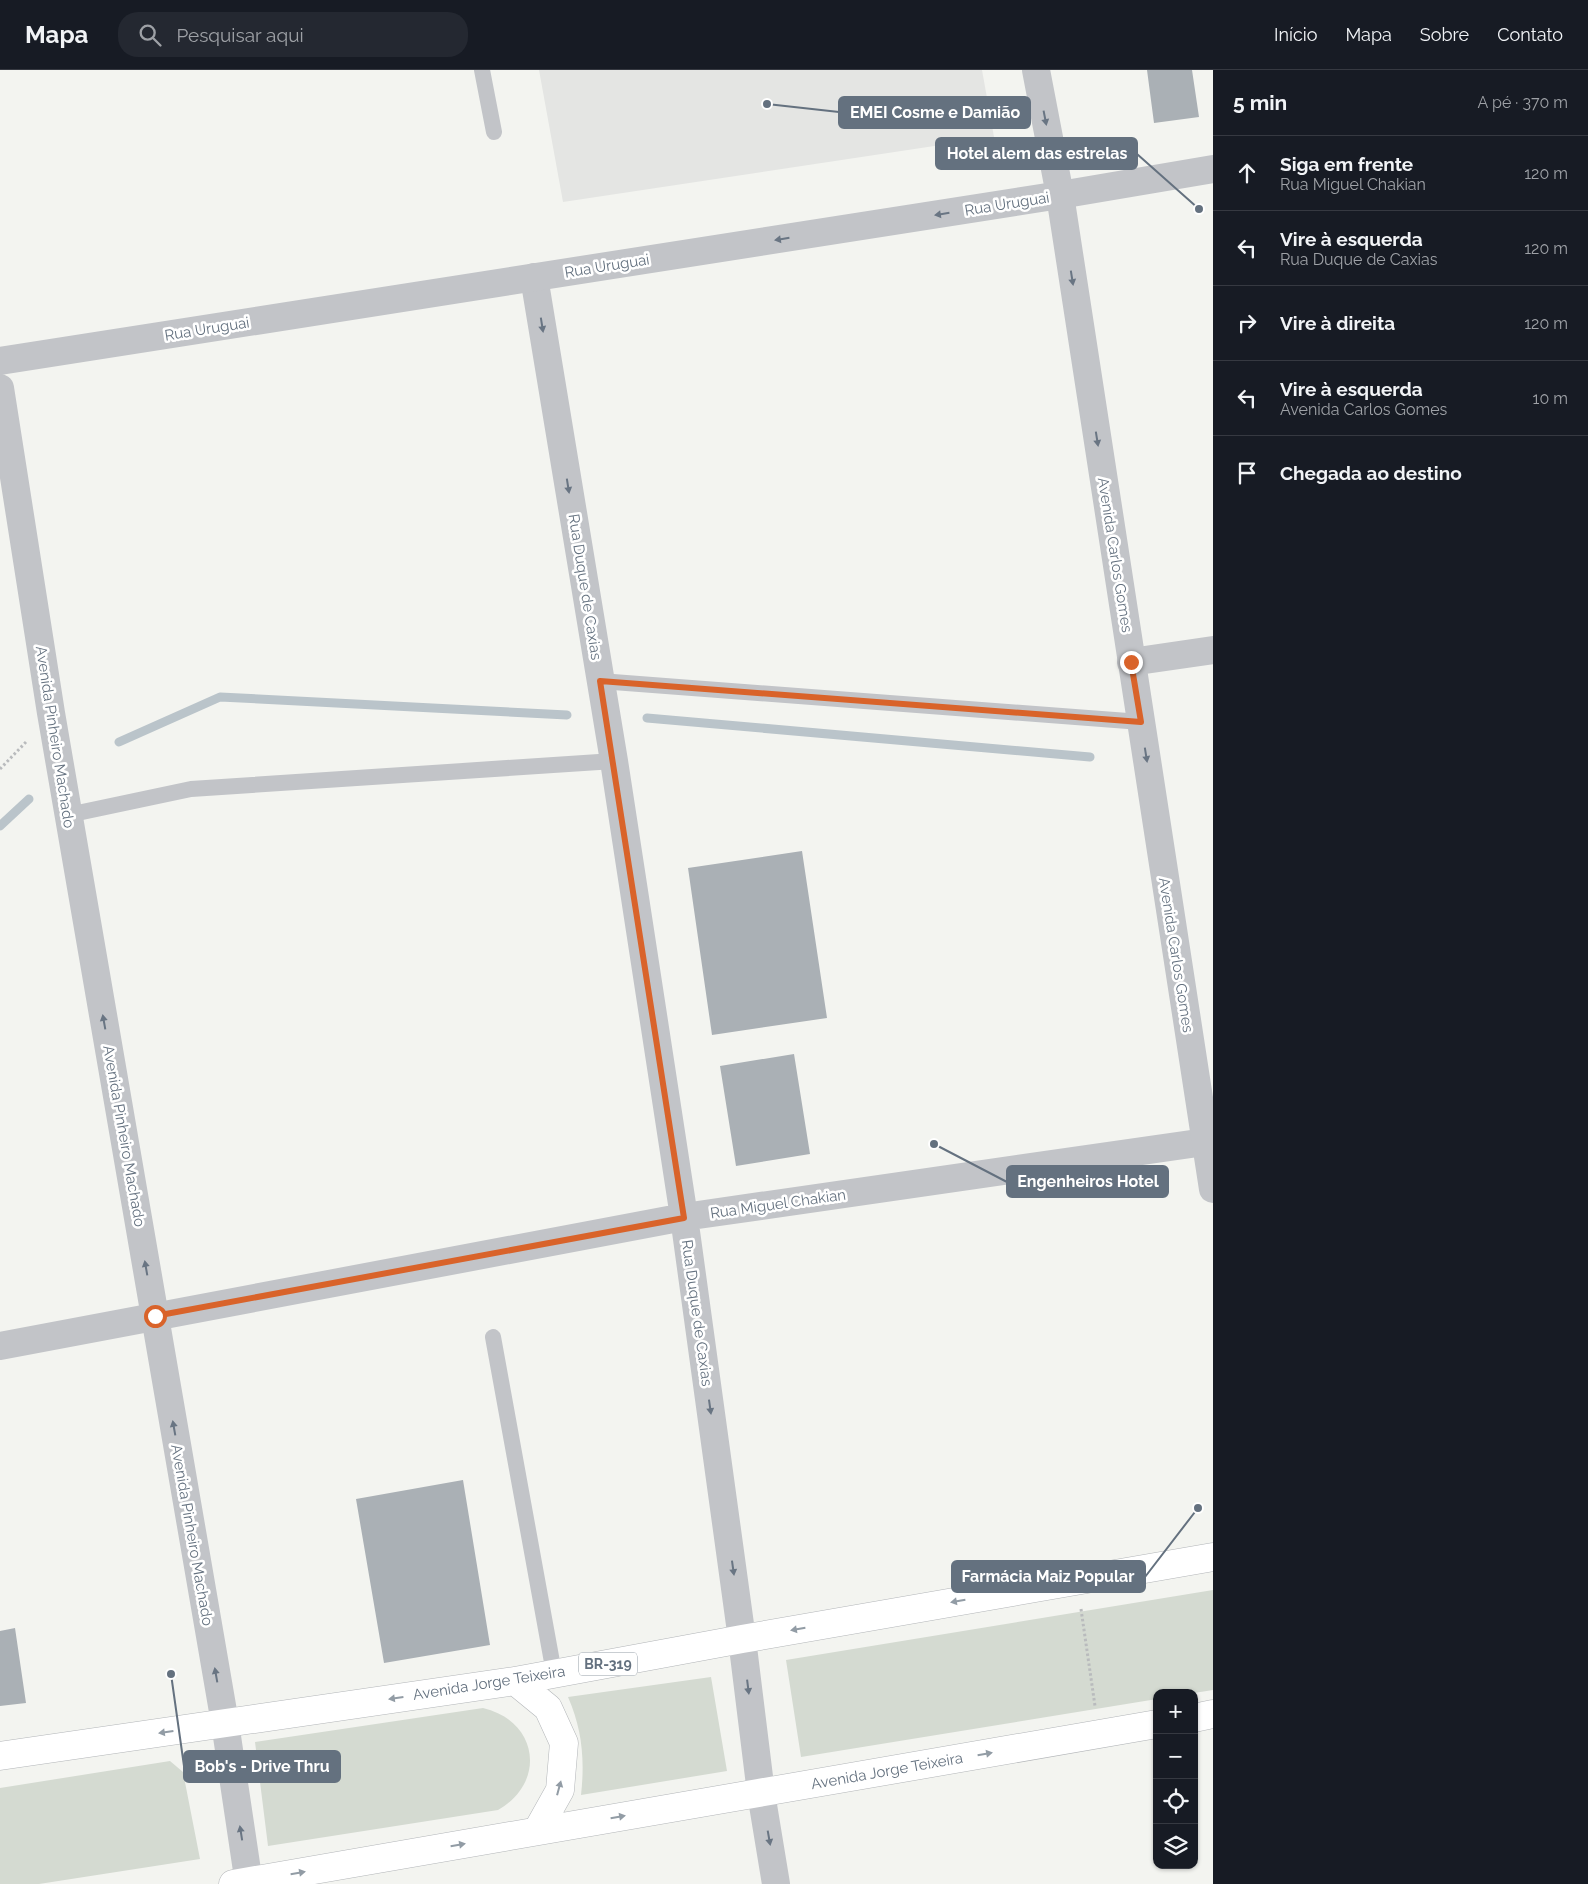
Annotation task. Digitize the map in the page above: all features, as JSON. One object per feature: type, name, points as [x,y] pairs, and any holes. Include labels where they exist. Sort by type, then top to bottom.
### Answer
[{"type":"highway","name":"Avenida Jorge Teixeira","points":[[0,1756],[515,1681],[742,1639],[1213,1557]]},
{"type":"highway","points":[[515,1681],[548,1708],[564,1743],[560,1790],[537,1831]]},
{"type":"highway","points":[[1198,1717],[1213,1714]]},
{"type":"highway","name":"Avenida Jorge Teixeira","points":[[243,1883],[1153,1725]]},
{"type":"street","name":"Avenida Carlos Gomes","points":[[1036,70],[1060,196],[1213,1189]]},
{"type":"street","name":"Rua Uruguai","points":[[0,361],[1060,196],[1213,169]]},
{"type":"street","name":"Rua Duque de Caxias","points":[[534,277],[614,761],[684,1218],[742,1639],[761,1793]]},
{"type":"street","name":"Avenida Pinheiro Machado","points":[[0,388],[68,815],[224,1723],[243,1883]]},
{"type":"street","points":[[1131,662],[1213,650]]},
{"type":"street","name":"Rua Miguel Chakian","points":[[0,1346],[684,1218],[1205,1142]]},
{"type":"street","points":[[761,1793],[776,1884]]},
{"type":"lane","points":[[482,70],[494,132]]},
{"type":"lane","points":[[600,681],[1141,722]]},
{"type":"lane","points":[[68,815],[191,789],[614,761]]},
{"type":"lane","points":[[493,1337],[554,1673]]},
{"type":"path","points":[[1077,1581],[1098,1734]]},
{"type":"shaded area","points":[[539,70],[982,70],[994,137],[563,202]]},
{"type":"shaded area","points":[[1213,1590],[1213,1690],[1198,1692],[1198,1689],[1153,1689],[1153,1700],[801,1757],[786,1660]]},
{"type":"shaded area","points":[[711,1677],[727,1771],[581,1795],[583,1769],[581,1745],[573,1709],[568,1697]]},
{"type":"shaded area","points":[[483,1708],[501,1715],[515,1725],[525,1739],[530,1753],[529,1769],[524,1784],[514,1798],[498,1810],[268,1846],[255,1742]]},
{"type":"shaded area","points":[[170,1761],[183,1772],[200,1859],[39,1884],[0,1884],[0,1788]]},
{"type":"building","points":[[1147,70],[1192,70],[1199,117],[1154,123]]},
{"type":"building","points":[[802,851],[827,1018],[712,1035],[688,868]]},
{"type":"building","points":[[794,1054],[810,1154],[736,1166],[720,1066]]},
{"type":"building","points":[[463,1480],[490,1645],[384,1663],[356,1499]]},
{"type":"building","points":[[15,1628],[26,1703],[0,1706],[0,1631]]},
{"type":"waterway","points":[[119,742],[220,697],[567,715]]},
{"type":"waterway","points":[[647,718],[1090,757]]},
{"type":"waterway","points":[[0,826],[29,799]]},
{"type":"place","name":"EMEI Cosme e Damião","points":[[767,104]]},
{"type":"place","name":"Hotel alem das estrelas","points":[[1199,209]]},
{"type":"place","name":"Engenheiros Hotel","points":[[934,1144]]},
{"type":"place","name":"Farmácia Maiz Popular","points":[[1198,1508]]},
{"type":"place","name":"Bob's - Drive Thru","points":[[171,1674]]},
{"type":"route","points":[[155,1316],[684,1218],[600,681],[1141,722],[1131,662]]}]
